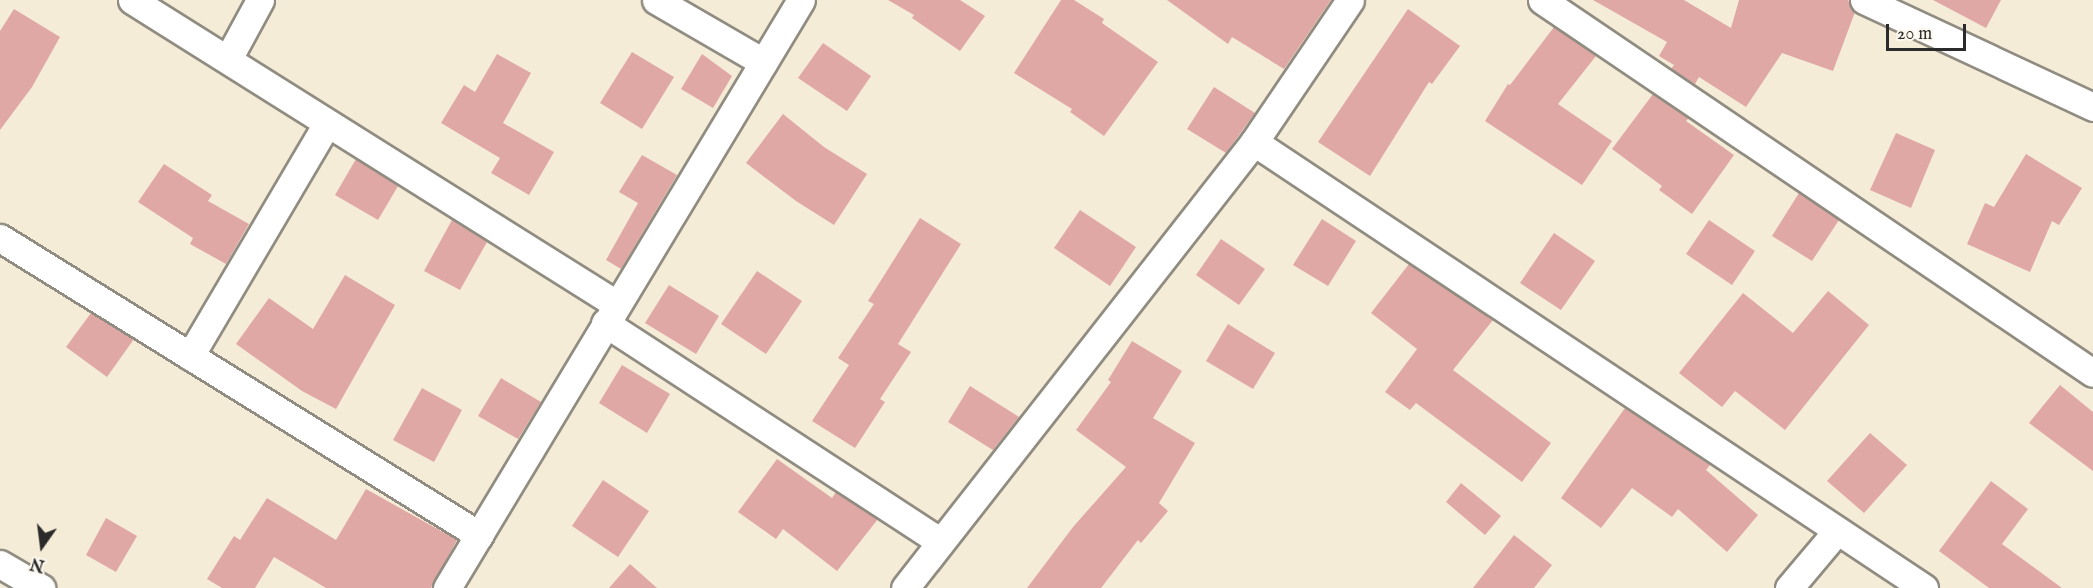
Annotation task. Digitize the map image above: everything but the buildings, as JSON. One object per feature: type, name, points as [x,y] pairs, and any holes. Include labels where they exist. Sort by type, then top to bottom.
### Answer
[{"type":"street","points":[[132,0],[327,123],[610,313],[940,541]]},
{"type":"street","points":[[228,59],[260,0]]},
{"type":"street","points":[[657,0],[763,62]]},
{"type":"street","points":[[447,588],[610,313],[801,0]]},
{"type":"street","points":[[905,588],[1254,142],[1350,0]]},
{"type":"street","points":[[1542,0],[2093,373]]},
{"type":"street","points":[[1864,0],[2093,107]]},
{"type":"street","points":[[190,356],[327,123]]},
{"type":"street","points":[[1254,142],[1924,588]]},
{"type":"street","points":[[0,238],[479,535]]},
{"type":"street","points":[[1789,588],[1837,531]]},
{"type":"street","points":[[0,564],[41,588]]}]
